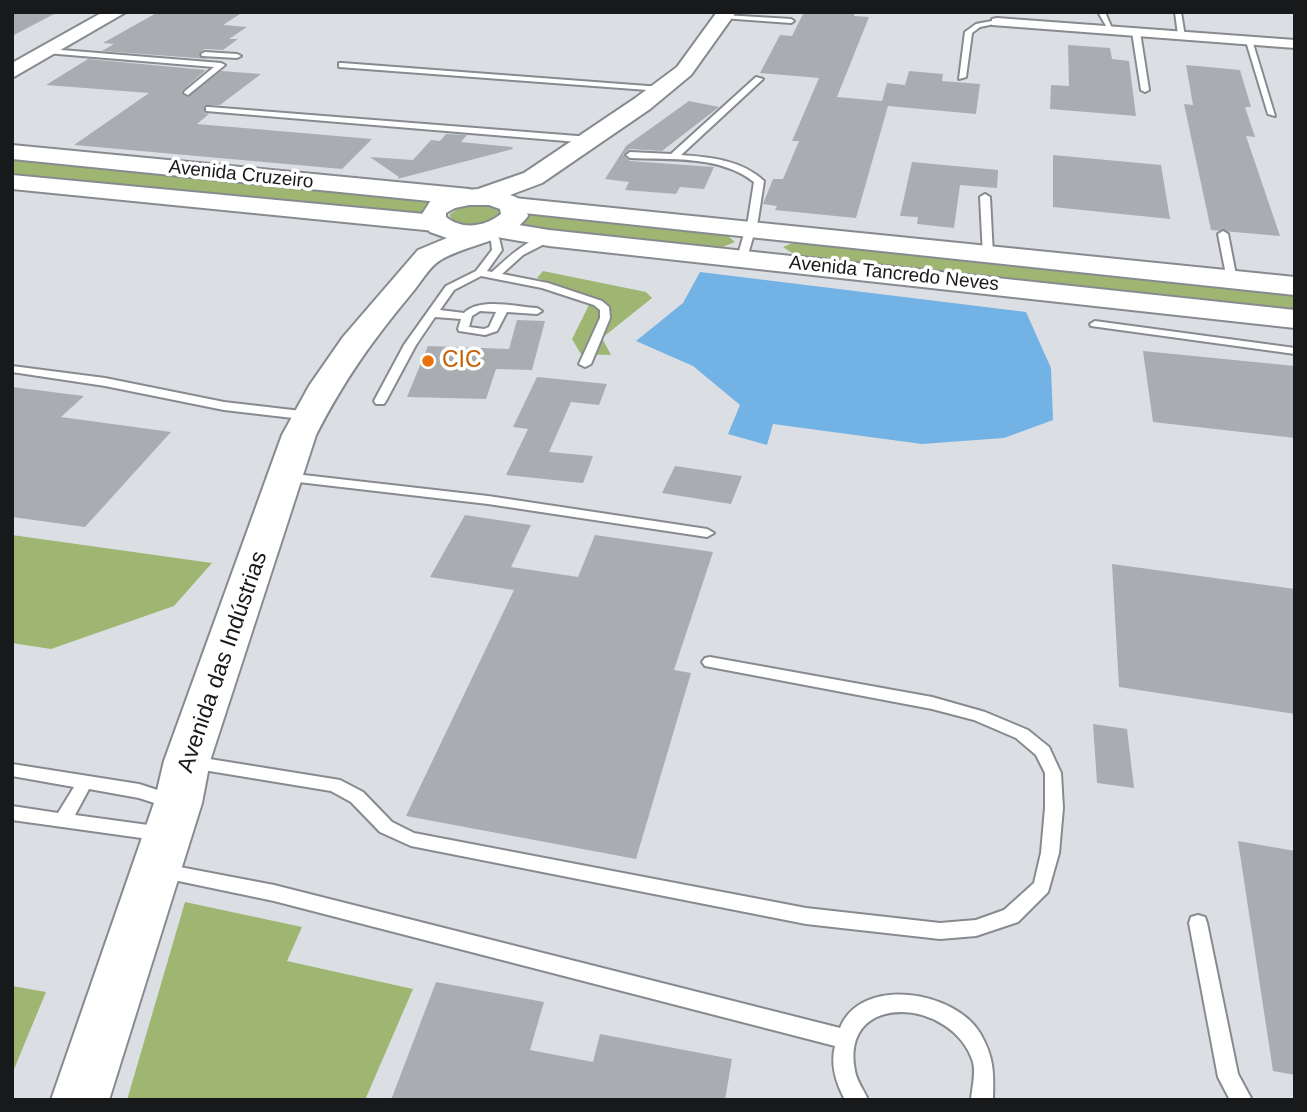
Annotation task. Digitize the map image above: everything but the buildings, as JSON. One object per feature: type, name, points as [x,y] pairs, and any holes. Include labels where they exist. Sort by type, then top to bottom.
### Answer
[{"type":"main road","points":[[12,72],[117,12]]},
{"type":"main road","points":[[475,197],[533,178],[590,141],[684,71],[726,15]]},
{"type":"main road","name":"Avenida Cruzeiro","points":[[12,152],[475,197],[513,205]]},
{"type":"main road","points":[[434,235],[488,231],[511,221],[515,216],[513,205],[525,193],[533,178]]},
{"type":"main road","name":"Avenida Cruzeiro","points":[[12,182],[434,235]]},
{"type":"main road","name":"Avenida das Indústrias","points":[[80,1100],[167,836],[187,761],[299,435],[325,386],[434,235],[432,214],[437,208],[475,197]]},
{"type":"main road","name":"Avenida Tancredo Neves","points":[[513,205],[1295,286]]},
{"type":"main road","name":"Avenida Tancredo Neves","points":[[488,231],[1295,319]]},
{"type":"street","points":[[996,22],[1295,44]]},
{"type":"lane","points":[[1101,12],[1111,30]]},
{"type":"lane","points":[[1178,12],[1182,35]]},
{"type":"lane","points":[[726,15],[791,21]]},
{"type":"lane","points":[[962,77],[970,32],[978,25],[996,22]]},
{"type":"lane","points":[[1136,32],[1145,90]]},
{"type":"lane","points":[[1248,40],[1272,114]]},
{"type":"lane","points":[[55,48],[237,56]]},
{"type":"lane","points":[[55,48],[221,65],[188,93]]},
{"type":"lane","points":[[342,65],[661,89]]},
{"type":"lane","points":[[672,158],[759,79]]},
{"type":"lane","points":[[209,109],[590,141]]},
{"type":"lane","points":[[630,155],[731,164],[755,176],[759,181],[752,230],[742,257]]},
{"type":"lane","points":[[985,197],[988,254]]},
{"type":"lane","points":[[380,401],[410,345],[450,288],[480,273],[498,245],[488,231]]},
{"type":"lane","points":[[1223,234],[1232,280]]},
{"type":"lane","points":[[494,276],[519,253],[549,238]]},
{"type":"lane","points":[[480,273],[544,285],[598,303],[605,309],[605,318],[585,364]]},
{"type":"lane","points":[[503,309],[490,331],[463,329],[470,310],[477,308],[503,309],[537,311]]},
{"type":"lane","points":[[432,313],[467,316]]},
{"type":"lane","points":[[1096,324],[1295,351]]},
{"type":"lane","points":[[12,369],[105,382],[225,406],[310,416]]},
{"type":"lane","points":[[286,477],[488,500],[707,533]]},
{"type":"lane","points":[[187,761],[334,785],[357,797],[386,827],[411,839],[806,916],[940,930],[976,928],[1011,916],[1042,887],[1050,853],[1054,808],[1053,773],[1043,751],[1022,734],[979,716],[932,703],[709,662]]},
{"type":"lane","points":[[12,770],[139,791],[167,836]]},
{"type":"lane","points":[[63,820],[85,782]]},
{"type":"lane","points":[[12,813],[167,836],[274,893],[846,1039]]},
{"type":"lane","points":[[1198,923],[1228,1077],[1242,1100]]},
{"type":"lane","points":[[858,1100],[843,1069],[843,1046],[851,1027],[867,1011],[887,1003],[910,1001],[934,1007],[955,1019],[973,1038],[983,1058],[986,1079],[982,1100]]},
{"type":"green space","points":[[12,160],[437,201],[420,220],[12,178]]},
{"type":"green space","points":[[488,204],[502,212],[501,216],[481,225],[460,224],[449,215],[463,205]]},
{"type":"green space","points":[[529,211],[721,230],[735,242],[715,250],[516,228]]},
{"type":"green space","points":[[800,240],[1295,291],[1295,312],[800,258],[783,247]]},
{"type":"green space","points":[[543,271],[646,292],[652,298],[602,338],[611,355],[581,354],[572,339],[588,307],[589,296],[537,278]]},
{"type":"green space","points":[[12,535],[212,563],[174,606],[51,649],[12,643]]},
{"type":"green space","points":[[185,902],[302,927],[287,961],[413,989],[365,1100],[127,1100]]},
{"type":"green space","points":[[12,986],[46,992],[12,1074]]},
{"type":"water","points":[[700,272],[1026,312],[1051,368],[1053,420],[1004,438],[922,444],[773,424],[767,445],[728,434],[740,405],[693,366],[636,341],[683,303]]},
{"type":"place","name":"CIC","points":[[428,361]]}]
